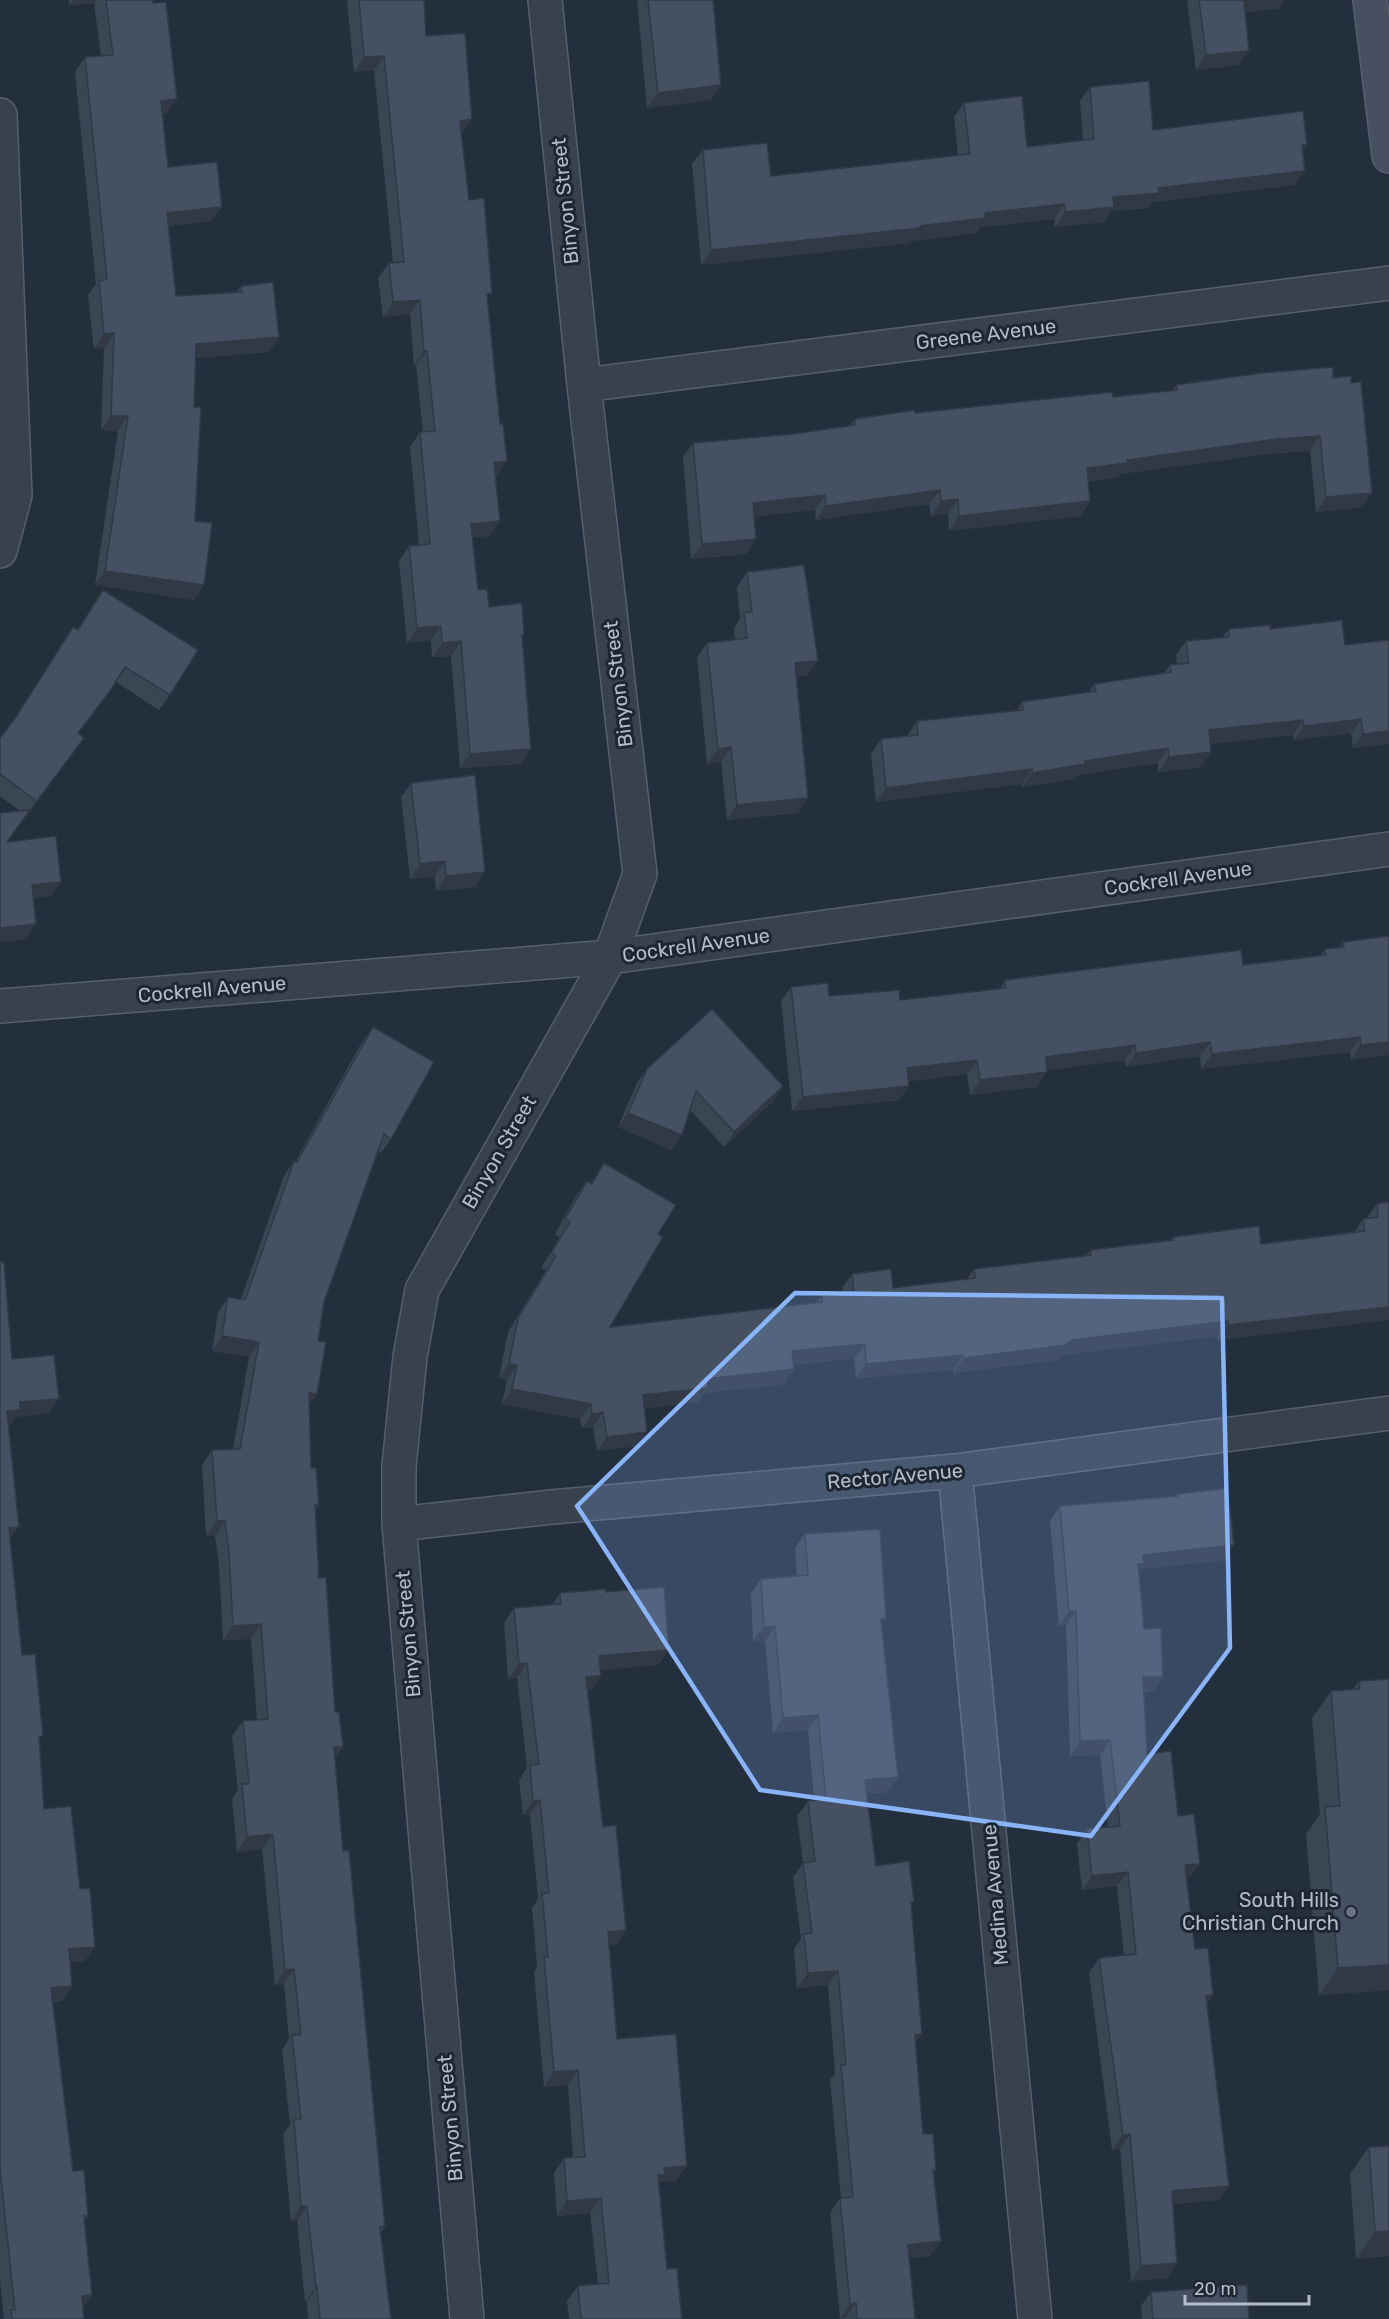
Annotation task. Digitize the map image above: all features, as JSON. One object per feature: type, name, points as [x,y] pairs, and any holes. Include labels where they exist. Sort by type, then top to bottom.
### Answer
[{"type":"street","name":"Binyon Street","points":[[467,2319],[399,1524],[400,1455],[410,1357],[422,1290],[610,957],[640,874],[584,384],[546,0]]},
{"type":"street","points":[[1370,0],[1389,156]]},
{"type":"street","points":[[0,115],[15,495],[0,551]]},
{"type":"street","name":"Greene Avenue","points":[[584,384],[1389,283]]},
{"type":"street","name":"Cockrell Avenue","points":[[0,1006],[610,957],[1389,849]]},
{"type":"street","name":"Rector Avenue","points":[[399,1524],[552,1507],[955,1471],[1389,1413]]},
{"type":"street","name":"Medina Avenue","points":[[955,1471],[1035,2319]]},
{"type":"highlighted area","points":[[795,1293],[1222,1298],[1230,1648],[1091,1836],[760,1790],[577,1506]]},
{"type":"building","points":[[106,0],[166,2],[177,99],[161,101],[168,167],[217,162],[222,207],[167,213],[176,296],[242,292],[241,286],[273,282],[279,337],[196,344],[194,407],[201,407],[195,521],[212,523],[204,585],[105,571],[128,416],[111,416],[114,333],[104,334],[99,281],[107,279],[85,57],[113,55]]},
{"type":"building","points":[[359,0],[424,0],[426,36],[465,33],[472,119],[460,121],[469,200],[484,198],[492,293],[487,294],[500,424],[503,424],[507,461],[494,463],[500,521],[471,524],[478,590],[487,589],[489,607],[522,603],[524,635],[522,635],[531,749],[470,754],[461,641],[442,643],[441,626],[417,628],[409,546],[430,544],[420,432],[435,431],[427,351],[424,351],[420,300],[393,302],[389,263],[404,262],[384,56],[364,57]]},
{"type":"building","points":[[648,0],[713,0],[721,85],[658,93]]},
{"type":"building","points":[[1199,0],[1244,0],[1249,51],[1206,55]]},
{"type":"building","points":[[1149,81],[1153,130],[1303,111],[1307,145],[1302,145],[1305,171],[1158,188],[1159,193],[1113,197],[1114,207],[1065,212],[1064,204],[985,213],[986,218],[920,226],[920,228],[711,250],[703,150],[767,143],[771,176],[970,154],[964,103],[1022,96],[1027,147],[1094,139],[1090,87]]},
{"type":"building","points":[[1333,367],[1333,378],[1351,376],[1351,383],[1361,382],[1372,493],[1326,497],[1320,436],[1277,439],[1127,460],[1128,463],[1087,468],[1090,501],[959,516],[958,499],[941,501],[940,490],[826,506],[825,495],[753,503],[756,539],[702,544],[693,443],[793,434],[855,425],[855,419],[914,410],[915,413],[1112,392],[1113,397],[1177,390],[1176,385],[1261,373]]},
{"type":"building","points":[[804,565],[818,661],[795,663],[808,798],[737,805],[731,747],[718,749],[707,643],[747,638],[744,613],[752,612],[747,572]]},
{"type":"building","points":[[103,590],[198,650],[170,695],[125,667],[78,733],[84,738],[37,801],[0,774],[0,738],[16,717],[73,627],[78,630]]},
{"type":"building","points":[[1342,620],[1345,645],[1389,640],[1389,731],[1363,734],[1361,719],[1304,726],[1303,720],[1209,730],[1211,752],[1169,757],[1168,748],[1085,761],[1085,764],[1032,773],[1032,769],[886,788],[881,739],[918,735],[917,721],[1023,710],[1022,702],[1096,691],[1094,684],[1171,672],[1170,665],[1189,663],[1186,641],[1229,637],[1229,629],[1270,625],[1270,629]]},
{"type":"building","points":[[475,775],[485,872],[446,876],[445,861],[420,864],[411,783]]},
{"type":"building","points":[[30,810],[7,842],[56,836],[61,882],[32,885],[36,924],[0,928],[0,813]]},
{"type":"building","points":[[1389,936],[1389,1042],[1361,1045],[1360,1037],[1212,1054],[1210,1042],[1136,1053],[1135,1045],[1046,1057],[1047,1072],[980,1080],[977,1060],[907,1068],[909,1086],[803,1097],[791,987],[828,983],[829,996],[899,990],[900,1000],[1006,988],[1005,980],[1241,950],[1243,965],[1326,955],[1325,949],[1344,947],[1343,942]]},
{"type":"building","points":[[712,1009],[783,1086],[734,1132],[696,1091],[682,1135],[628,1113],[647,1069]]},
{"type":"building","points":[[373,1027],[434,1062],[391,1139],[384,1134],[324,1302],[318,1341],[326,1342],[317,1394],[309,1393],[311,1468],[316,1468],[319,1505],[315,1505],[319,1578],[326,1577],[335,1712],[339,1712],[343,1747],[334,1747],[343,1851],[349,1850],[385,2226],[380,2227],[391,2319],[320,2319],[307,2206],[301,2206],[294,2120],[301,2119],[292,2035],[301,2035],[294,1969],[285,1970],[273,1834],[247,1837],[242,1784],[249,1784],[243,1721],[268,1719],[261,1624],[233,1626],[229,1552],[225,1521],[217,1521],[212,1450],[240,1449],[259,1342],[222,1336],[228,1297],[245,1300],[294,1161],[297,1162]]},
{"type":"building","points":[[604,1163],[676,1205],[658,1234],[663,1237],[610,1327],[822,1302],[822,1296],[854,1292],[852,1274],[891,1269],[893,1288],[975,1278],[974,1269],[1091,1255],[1090,1250],[1174,1240],[1173,1237],[1259,1226],[1261,1244],[1365,1231],[1363,1219],[1378,1217],[1377,1204],[1389,1202],[1389,1307],[1228,1325],[1228,1321],[1071,1340],[1067,1345],[964,1358],[963,1355],[866,1364],[865,1344],[792,1351],[794,1369],[707,1379],[708,1388],[643,1395],[647,1432],[607,1437],[603,1412],[592,1414],[591,1404],[512,1389],[517,1365],[509,1364],[518,1318],[556,1256],[551,1253],[570,1222],[565,1219],[587,1181],[592,1184]]},
{"type":"building","points":[[0,1262],[4,1262],[12,1359],[54,1355],[59,1399],[20,1402],[20,1410],[7,1411],[19,1527],[9,1528],[22,1655],[35,1654],[43,1736],[39,1737],[44,1809],[71,1806],[80,1889],[90,1888],[95,1947],[69,1949],[72,1986],[51,1988],[73,2171],[84,2170],[88,2216],[84,2216],[92,2295],[82,2296],[84,2319],[12,2319],[11,2310],[15,2310],[0,2169]]},
{"type":"building","points":[[1228,1488],[1234,1545],[1143,1555],[1144,1564],[1138,1564],[1144,1629],[1161,1628],[1163,1677],[1143,1677],[1147,1754],[1171,1751],[1178,1816],[1194,1814],[1200,1864],[1185,1865],[1195,1949],[1208,1948],[1213,1995],[1206,1996],[1229,2186],[1172,2191],[1177,2263],[1141,2266],[1130,2134],[1123,2135],[1099,1958],[1136,1954],[1128,1872],[1092,1876],[1087,1829],[1120,1826],[1110,1740],[1080,1741],[1076,1611],[1069,1611],[1060,1506],[1178,1496],[1177,1494]]},
{"type":"building","points":[[880,1529],[886,1619],[881,1619],[898,1777],[865,1780],[876,1866],[909,1861],[914,1902],[911,1902],[922,2034],[915,2035],[923,2134],[933,2134],[936,2170],[933,2170],[941,2241],[908,2245],[915,2318],[917,2319],[857,2319],[856,2303],[850,2304],[840,2198],[853,2197],[841,2065],[846,2065],[838,1971],[808,1973],[804,1934],[812,1933],[803,1863],[815,1861],[808,1801],[826,1799],[818,1715],[783,1718],[775,1626],[764,1627],[761,1579],[808,1575],[805,1534]]},
{"type":"building","points":[[664,1587],[669,1650],[599,1656],[601,1676],[586,1677],[603,1827],[616,1825],[626,1930],[608,1932],[617,2039],[676,2034],[687,2166],[664,2168],[665,2175],[658,2175],[667,2269],[677,2268],[682,2319],[581,2319],[578,2286],[609,2283],[601,2198],[567,2201],[564,2158],[585,2157],[578,2070],[554,2072],[544,1957],[548,1957],[542,1893],[549,1893],[540,1800],[533,1801],[530,1765],[539,1764],[527,1663],[519,1664],[514,1608],[561,1604],[560,1593]]},
{"type":"building","name":"South Hills Christian Church","points":[[1389,1679],[1389,1965],[1338,1968],[1325,1807],[1340,1806],[1331,1691],[1360,1689],[1359,1681]]},
{"type":"building","points":[[1389,2146],[1389,2231],[1375,2232],[1369,2147]]},
{"type":"building","points":[[1247,2285],[1249,2319],[1153,2319],[1151,2292]]},
{"type":"place","name":"South Hills Christian Church","points":[[1351,1912]]}]
